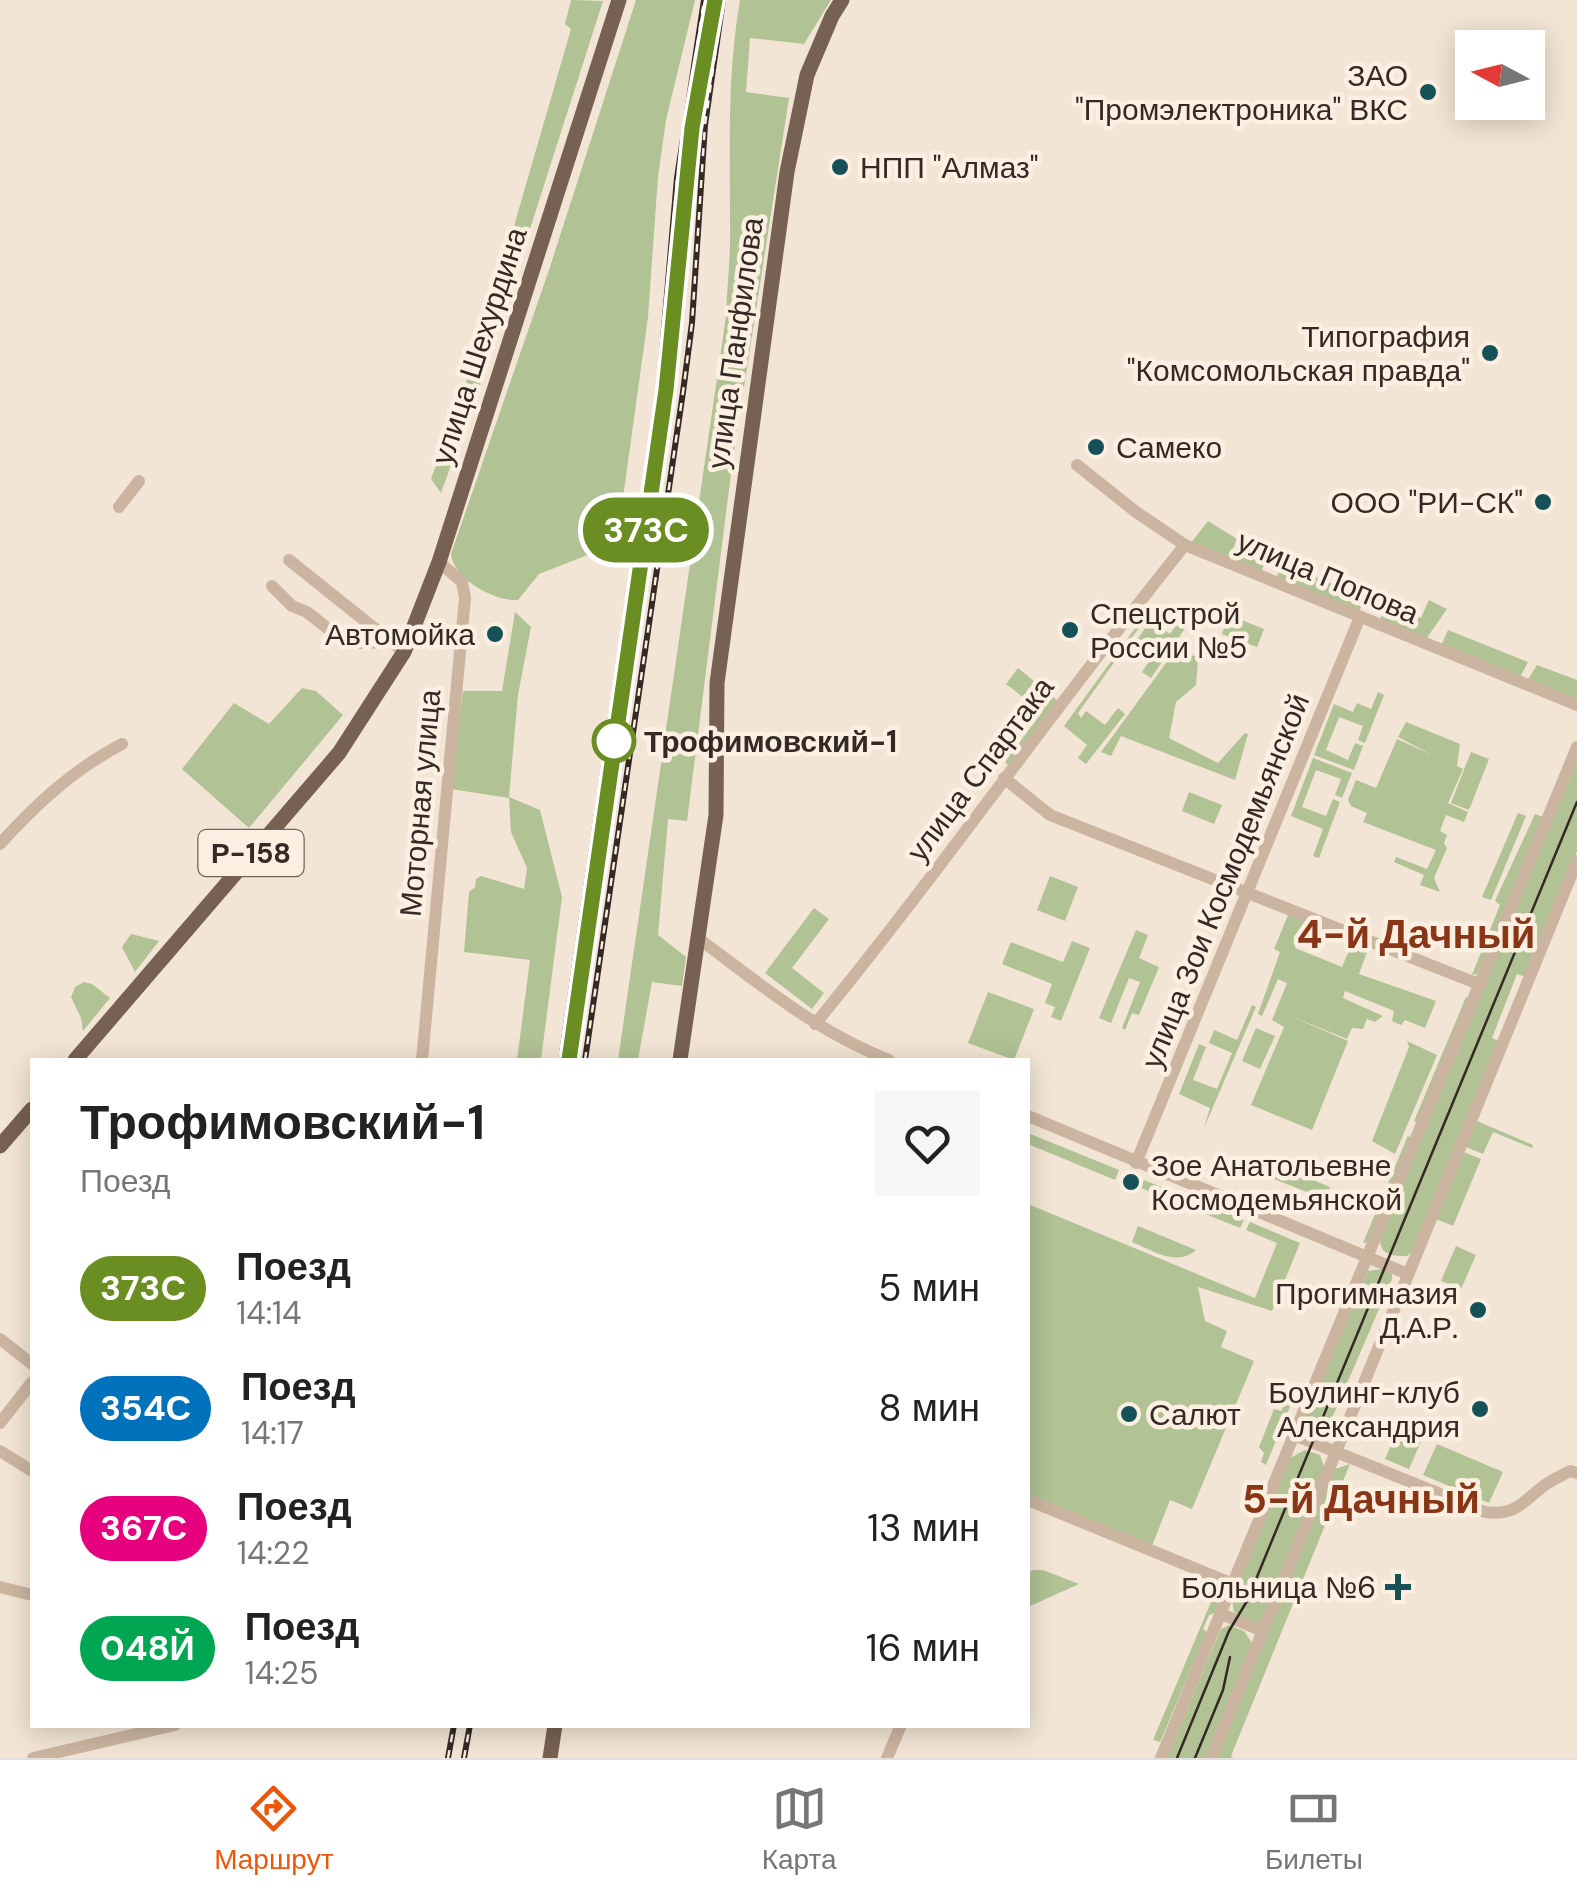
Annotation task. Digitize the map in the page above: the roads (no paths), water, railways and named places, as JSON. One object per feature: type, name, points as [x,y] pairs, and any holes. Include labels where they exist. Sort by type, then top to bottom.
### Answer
[{"type":"main road","name":"улица Шехурдина","points":[[77,1058],[340,753],[374,702],[439,562],[619,0]]},
{"type":"main road","name":"улица Панфилова","points":[[680,1058],[716,815],[718,683],[786,172],[807,75],[842,0]]},
{"type":"main road","points":[[0,1146],[30,1111]]},
{"type":"main road","points":[[550,1758],[555,1728]]},
{"type":"street","name":"улица Попова","points":[[1076,465],[1185,545],[1577,705]]},
{"type":"street","points":[[119,507],[139,481]]},
{"type":"street","name":"улица Спартака","points":[[815,1024],[898,922],[1185,545]]},
{"type":"street","points":[[289,560],[397,647]]},
{"type":"street","name":"Моторная улица","points":[[422,1058],[464,598],[462,582],[439,562]]},
{"type":"street","points":[[272,586],[292,606],[307,612],[341,640],[397,647]]},
{"type":"street","name":"улица Зои Космодемьянской","points":[[1136,1163],[1360,617]]},
{"type":"street","points":[[0,844],[38,802],[96,757],[122,744]]},
{"type":"street","points":[[1161,1758],[1577,746]]},
{"type":"street","points":[[1004,778],[1050,815],[1480,985]]},
{"type":"street","points":[[1211,1758],[1577,861]]},
{"type":"street","points":[[699,939],[815,1024],[846,1043],[884,1058]]},
{"type":"street","points":[[1030,1117],[1408,1274]]},
{"type":"street","points":[[0,1339],[30,1362]]},
{"type":"street","points":[[0,1422],[30,1384]]},
{"type":"street","points":[[1294,1435],[1484,1512],[1498,1514],[1526,1502],[1539,1489],[1570,1471],[1577,1473]]},
{"type":"street","points":[[0,1451],[30,1471]]},
{"type":"street","points":[[1030,1501],[1233,1584]]},
{"type":"street","points":[[0,1586],[30,1594]]},
{"type":"street","points":[[1221,1614],[1263,1631]]},
{"type":"street","points":[[33,1758],[162,1728]]},
{"type":"street","points":[[886,1758],[900,1728]]},
{"type":"tram line","points":[[1177,1758],[1229,1631],[1247,1601],[1577,802]]},
{"type":"tram line","points":[[1195,1758],[1223,1690],[1230,1657]]},
{"type":"railway","points":[[561,1058],[659,387],[677,178],[704,0]]},
{"type":"railway","points":[[585,1058],[692,323],[705,125],[723,0]]},
{"type":"railway","points":[[448,1758],[453,1728]]},
{"type":"railway","points":[[464,1758],[469,1728]]},
{"type":"train","name":"373C","points":[[569,1058],[666,390],[692,128],[715,0]]},
{"type":"place","name":"ЗАО \"Промэлектроника\" ВКС","points":[[1428,92]]},
{"type":"place","name":"НПП \"Алмаз\"","points":[[840,167]]},
{"type":"place","name":"Типография \"Комсомольская правда\"","points":[[1490,353]]},
{"type":"place","name":"Самеко","points":[[1096,447]]},
{"type":"place","name":"ООО \"РИ-СК\"","points":[[1543,502]]},
{"type":"place","name":"Спецстрой России №5","points":[[1070,630]]},
{"type":"place","name":"Автомойка","points":[[495,634]]},
{"type":"place","name":"Трофимовский-1","points":[[614,741]]},
{"type":"place","name":"Зое Анатольевне Космодемьянской","points":[[1131,1182]]},
{"type":"place","name":"Прогимназия Д.А.Р.","points":[[1478,1310]]},
{"type":"place","name":"Боулинг-клуб Александрия","points":[[1480,1409]]},
{"type":"place","name":"Салют","points":[[1129,1414]]},
{"type":"place","name":"Больница №6","points":[[1398,1587]]},
{"type":"district","name":"4-й Дачный","points":[[1416,934]]},
{"type":"district","name":"5-й Дачный","points":[[1361,1499]]}]
